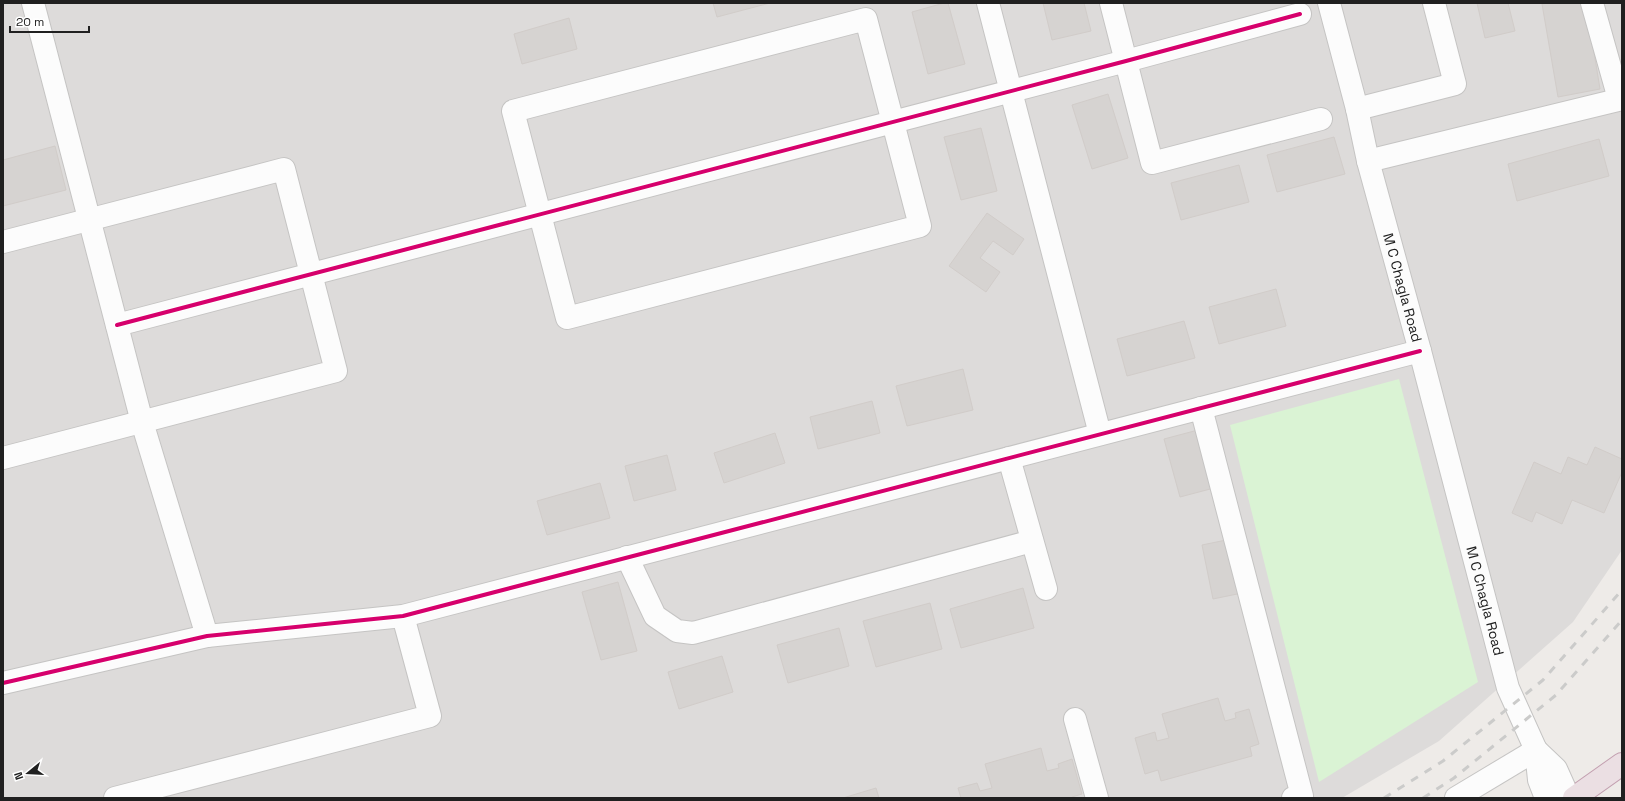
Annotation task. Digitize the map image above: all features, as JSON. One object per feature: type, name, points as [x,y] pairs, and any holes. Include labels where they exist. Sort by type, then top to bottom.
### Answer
[{"type":"highway","points":[[1574,797],[1622,764]]},
{"type":"street","points":[[33,3],[142,422],[207,636]]},
{"type":"street","points":[[988,3],[1100,434]]},
{"type":"street","points":[[1111,3],[1152,163],[1321,119]]},
{"type":"street","name":"M C Chagla Road","points":[[1329,3],[1357,109],[1368,161],[1420,351],[1508,688],[1536,750]]},
{"type":"street","points":[[1357,109],[1455,84],[1434,3]]},
{"type":"street","points":[[1368,161],[1621,99],[1592,3]]},
{"type":"street","points":[[117,324],[1126,62],[1300,14]]},
{"type":"street","points":[[866,19],[893,122],[920,226],[567,318],[513,111],[866,19]]},
{"type":"street","points":[[3,242],[284,169],[336,371],[3,458]]},
{"type":"street","points":[[3,683],[207,636],[403,616],[1420,351]]},
{"type":"street","points":[[1201,408],[1302,796],[1293,798]]},
{"type":"street","points":[[1009,458],[1046,589]]},
{"type":"street","points":[[628,557],[655,616],[677,631],[693,633],[1032,541]]},
{"type":"street","points":[[116,798],[430,716],[403,616]]},
{"type":"street","points":[[1075,719],[1097,798]]},
{"type":"street","points":[[1536,750],[1556,769],[1574,797]]},
{"type":"street","points":[[1456,798],[1536,750]]},
{"type":"street","points":[[1536,750],[1539,780],[1546,798]]},
{"type":"shaded area","points":[[3,3],[1622,3],[1622,550],[1573,622],[1439,741],[1342,798],[3,798]]},
{"type":"green space","points":[[1399,379],[1478,682],[1319,782],[1230,425]]},
{"type":"building","points":[[713,3],[770,3],[717,17]]},
{"type":"building","points":[[948,3],[965,64],[928,74],[912,12]]},
{"type":"building","points":[[1043,3],[1084,3],[1091,31],[1052,40]]},
{"type":"building","points":[[1477,3],[1508,3],[1515,31],[1485,38]]},
{"type":"building","points":[[1586,3],[1600,89],[1558,97],[1542,4]]},
{"type":"building","points":[[569,18],[577,49],[522,64],[514,34]]},
{"type":"building","points":[[1108,94],[1128,158],[1092,169],[1072,105]]},
{"type":"building","points":[[981,128],[997,191],[961,200],[944,137]]},
{"type":"building","points":[[1334,137],[1345,174],[1277,192],[1267,155]]},
{"type":"building","points":[[1599,139],[1609,176],[1517,201],[1508,164]]},
{"type":"building","points":[[55,146],[66,190],[3,206],[3,160]]},
{"type":"building","points":[[1239,165],[1249,202],[1181,220],[1171,183]]},
{"type":"building","points":[[987,213],[1024,239],[1013,255],[993,241],[980,258],[1000,272],[986,292],[949,266]]},
{"type":"building","points":[[1276,289],[1286,326],[1219,344],[1209,307]]},
{"type":"building","points":[[1184,321],[1195,358],[1127,376],[1117,339]]},
{"type":"building","points":[[963,369],[973,410],[907,426],[896,386]]},
{"type":"building","points":[[872,401],[880,433],[818,449],[810,417]]},
{"type":"building","points":[[1198,430],[1214,488],[1180,497],[1164,439]]},
{"type":"building","points":[[775,433],[785,463],[724,483],[714,453]]},
{"type":"building","points":[[1595,447],[1622,459],[1622,472],[1604,513],[1572,500],[1562,524],[1536,512],[1532,522],[1512,513],[1534,462],[1561,474],[1568,457],[1587,465]]},
{"type":"building","points":[[667,455],[676,490],[634,501],[625,466]]},
{"type":"building","points":[[600,483],[610,518],[547,535],[537,501]]},
{"type":"building","points":[[1231,539],[1242,593],[1213,599],[1202,545]]},
{"type":"building","points":[[618,582],[637,651],[601,660],[582,592]]},
{"type":"building","points":[[1023,588],[1034,628],[961,648],[950,609]]},
{"type":"building","points":[[930,603],[942,649],[876,667],[863,621]]},
{"type":"building","points":[[839,628],[849,666],[788,683],[777,645]]},
{"type":"building","points":[[722,656],[733,692],[679,709],[668,672]]},
{"type":"building","points":[[1218,698],[1225,721],[1236,718],[1235,713],[1249,709],[1259,744],[1250,747],[1252,756],[1161,781],[1158,770],[1145,774],[1135,738],[1155,732],[1157,741],[1169,738],[1162,714]]},
{"type":"building","points":[[1041,748],[1047,771],[1059,768],[1058,764],[1072,759],[1082,794],[1072,798],[961,798],[958,788],[977,783],[980,791],[992,788],[985,764]]},
{"type":"building","points":[[876,788],[879,798],[843,798]]},
{"type":"railway","points":[[1384,798],[1443,761],[1543,680],[1622,590]]},
{"type":"railway","points":[[1423,798],[1454,778],[1556,695],[1622,620]]},
{"type":"cycle path","points":[[117,325],[1126,61],[1300,14]]},
{"type":"cycle path","points":[[3,683],[207,636],[403,616],[1420,351]]}]
